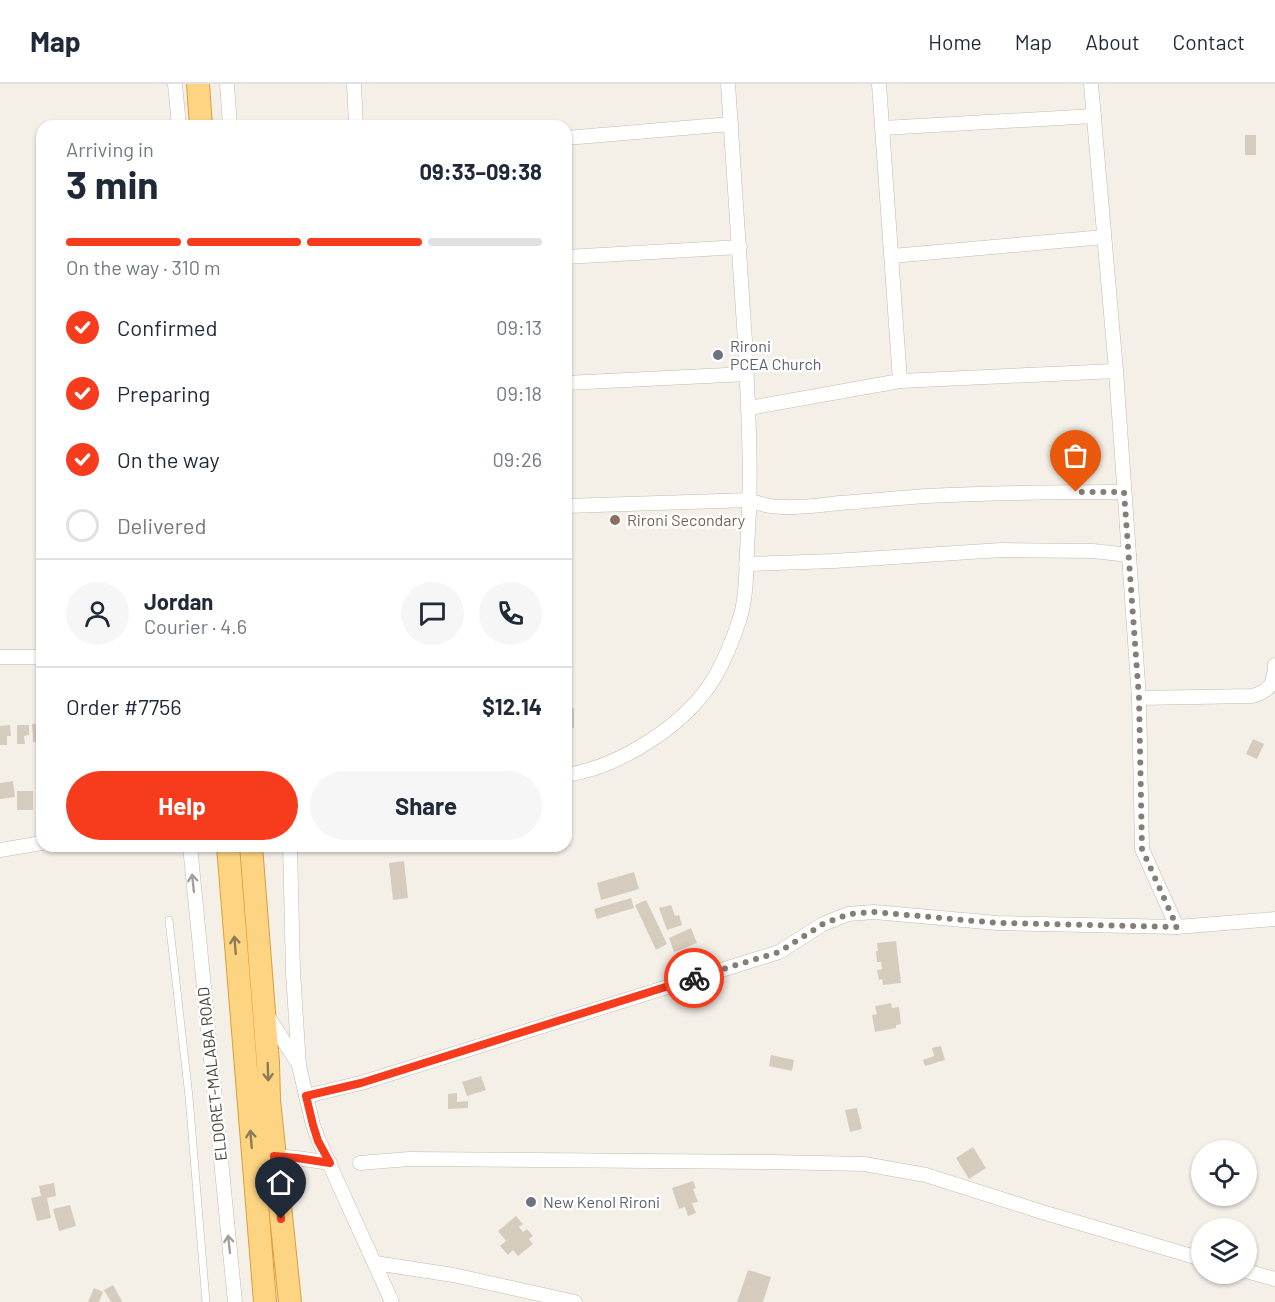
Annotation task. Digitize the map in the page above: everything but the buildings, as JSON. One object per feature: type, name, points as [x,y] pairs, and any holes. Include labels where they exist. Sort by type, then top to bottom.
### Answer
[{"type":"highway","points":[[184,84],[187,120]]},
{"type":"highway","points":[[198,84],[201,120]]},
{"type":"highway","name":"ELDORET-MALABA ROAD","points":[[228,852],[264,1302]]},
{"type":"highway","points":[[251,852],[269,1100],[290,1302]]},
{"type":"street","points":[[175,84],[178,120]]},
{"type":"street","points":[[227,84],[230,120]]},
{"type":"street","points":[[354,84],[356,120]]},
{"type":"street","points":[[572,774],[602,766],[626,756],[662,732],[692,707],[715,676],[740,619],[750,500],[749,408],[728,84]]},
{"type":"street","points":[[879,84],[900,381]]},
{"type":"street","points":[[1091,84],[1116,371],[1139,698],[1142,849],[1177,927]]},
{"type":"street","points":[[883,128],[1094,116]]},
{"type":"street","points":[[572,137],[731,124]]},
{"type":"street","points":[[892,256],[1104,237]]},
{"type":"street","points":[[572,257],[740,247]]},
{"type":"street","points":[[749,408],[900,381],[1116,371]]},
{"type":"street","points":[[572,383],[747,374]]},
{"type":"street","points":[[572,506],[750,500],[773,506],[806,506],[1005,492],[1124,492]]},
{"type":"street","points":[[746,564],[834,561],[1001,550],[1093,551],[1129,555]]},
{"type":"street","points":[[0,657],[36,657]]},
{"type":"street","points":[[1139,698],[1252,696],[1264,693],[1270,686],[1275,674],[1275,665]]},
{"type":"street","points":[[0,850],[36,844]]},
{"type":"street","name":"ELDORET-MALABA ROAD","points":[[191,852],[234,1302]]},
{"type":"street","points":[[290,852],[293,972],[299,1066],[318,1141],[392,1302]]},
{"type":"street","points":[[306,1096],[361,1083],[779,952],[823,924],[849,914],[874,912],[998,923],[1177,927],[1275,919]]},
{"type":"street","points":[[264,1011],[299,1066]]},
{"type":"street","points":[[274,1156],[330,1163]]},
{"type":"street","points":[[360,1163],[420,1159],[864,1164],[926,1175],[1191,1256]]},
{"type":"street","points":[[375,1263],[453,1275],[575,1302]]},
{"type":"street","points":[[1257,1274],[1275,1279]]},
{"type":"lane","points":[[170,920],[189,1097],[206,1302]]},
{"type":"way so far","points":[[694,978],[779,952],[823,924],[849,914],[874,912],[998,923],[1177,927],[1142,849],[1139,698],[1124,492],[1076,492]]},
{"type":"place","name":"Rironi PCEA Church","points":[[718,355]]},
{"type":"place","name":"Rironi Secondary","points":[[615,520]]},
{"type":"place","name":"New Kenol Rironi","points":[[531,1202]]},
{"type":"route","points":[[281,1219],[274,1156],[330,1163],[318,1141],[306,1096],[361,1083],[694,978]]}]
